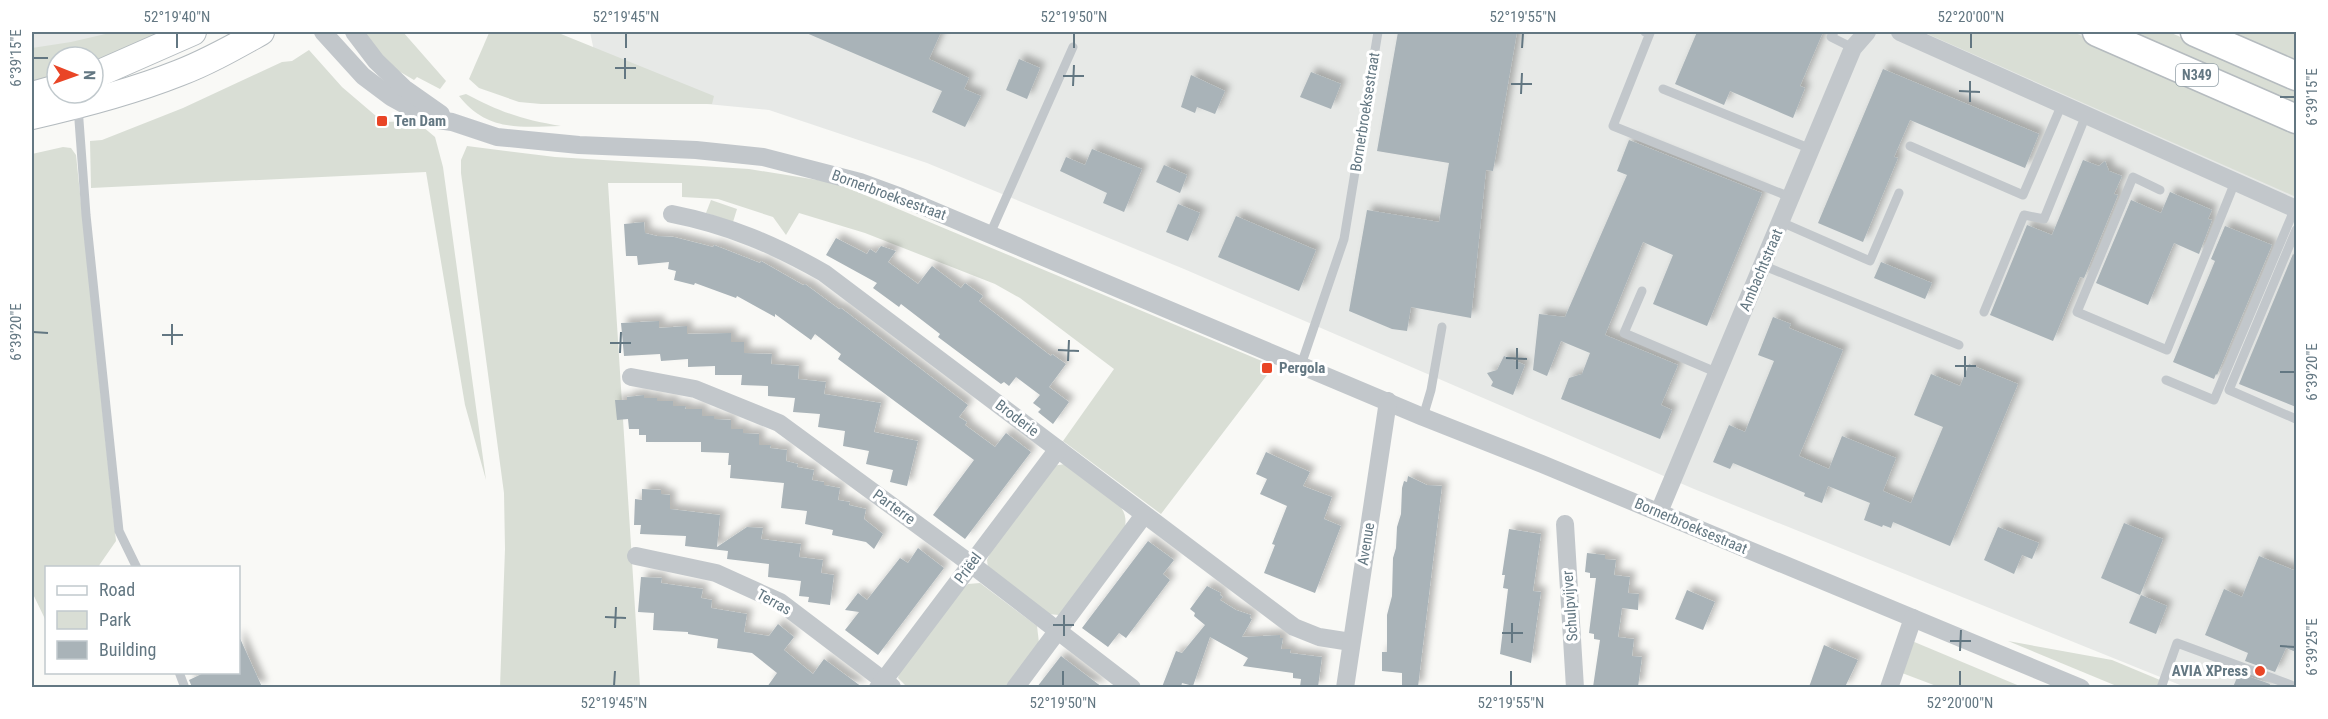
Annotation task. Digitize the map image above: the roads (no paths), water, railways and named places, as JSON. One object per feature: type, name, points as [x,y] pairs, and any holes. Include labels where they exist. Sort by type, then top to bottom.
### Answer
[{"type":"main road","points":[[105,71],[193,32]]},
{"type":"main road","points":[[105,92],[177,74],[226,52],[261,32]]},
{"type":"main road","name":"N349","points":[[2097,32],[2296,119]]},
{"type":"main road","name":"N349","points":[[2195,32],[2296,76]]},
{"type":"main road","points":[[32,116],[60,105]]},
{"type":"street","name":"Bornerbroeksestraat","points":[[323,32],[363,76],[391,97],[431,119],[452,122],[497,137],[696,150],[763,157],[860,182],[990,234],[1423,417],[2081,687]]},
{"type":"street","name":"Bornerbroeksestraat","points":[[354,32],[375,61],[404,88],[452,122]]},
{"type":"street","name":"Ambachtstraat","points":[[1659,512],[1853,48],[1867,32]]},
{"type":"street","points":[[1900,32],[2296,208]]},
{"type":"street","name":"Broderie","points":[[672,214],[712,224],[783,250],[824,273],[1294,627],[1319,638],[1351,642]]},
{"type":"street","name":"Parterre","points":[[631,377],[695,389],[778,423],[971,564],[1132,687]]},
{"type":"street","name":"Avenue","points":[[1345,687],[1388,401]]},
{"type":"street","name":"Priëel","points":[[885,685],[971,564],[1058,448]]},
{"type":"street","points":[[1015,687],[1144,515]]},
{"type":"street","name":"Schulpvijver","points":[[1566,524],[1575,687]]},
{"type":"street","name":"Terras","points":[[636,556],[716,573],[780,602],[885,685]]},
{"type":"street","points":[[1889,687],[1913,618]]},
{"type":"lane","name":"Bornerbroeksestraat","points":[[1301,365],[1344,239],[1378,32]]},
{"type":"lane","points":[[1645,32],[1650,33],[1613,126],[1790,198]]},
{"type":"lane","points":[[1834,32],[1831,37],[1853,48]]},
{"type":"lane","points":[[990,234],[1073,47]]},
{"type":"lane","points":[[1662,89],[1811,149]]},
{"type":"lane","points":[[1910,146],[2023,195],[2062,104]]},
{"type":"lane","points":[[77,105],[81,125],[86,215],[119,531],[136,566]]},
{"type":"lane","points":[[1984,312],[2024,215],[2044,219],[2086,115]]},
{"type":"lane","points":[[2160,190],[2133,177],[2077,312],[2167,350],[2235,182]]},
{"type":"lane","points":[[1781,222],[1870,261],[1899,193]]},
{"type":"lane","points":[[2166,380],[2214,399],[2296,208]]},
{"type":"lane","points":[[2296,230],[2229,390],[2296,419]]},
{"type":"lane","points":[[1762,266],[1959,345]]},
{"type":"lane","points":[[1642,291],[1624,333],[1718,373]]},
{"type":"lane","points":[[1423,417],[1431,390],[1442,327]]},
{"type":"lane","points":[[2161,687],[2177,643],[2291,685],[2290,687]]},
{"type":"place","name":"Ten Dam","points":[[382,121]]},
{"type":"place","name":"Pergola","points":[[1267,368]]},
{"type":"place","name":"AVIA XPress","points":[[2260,671]]}]
